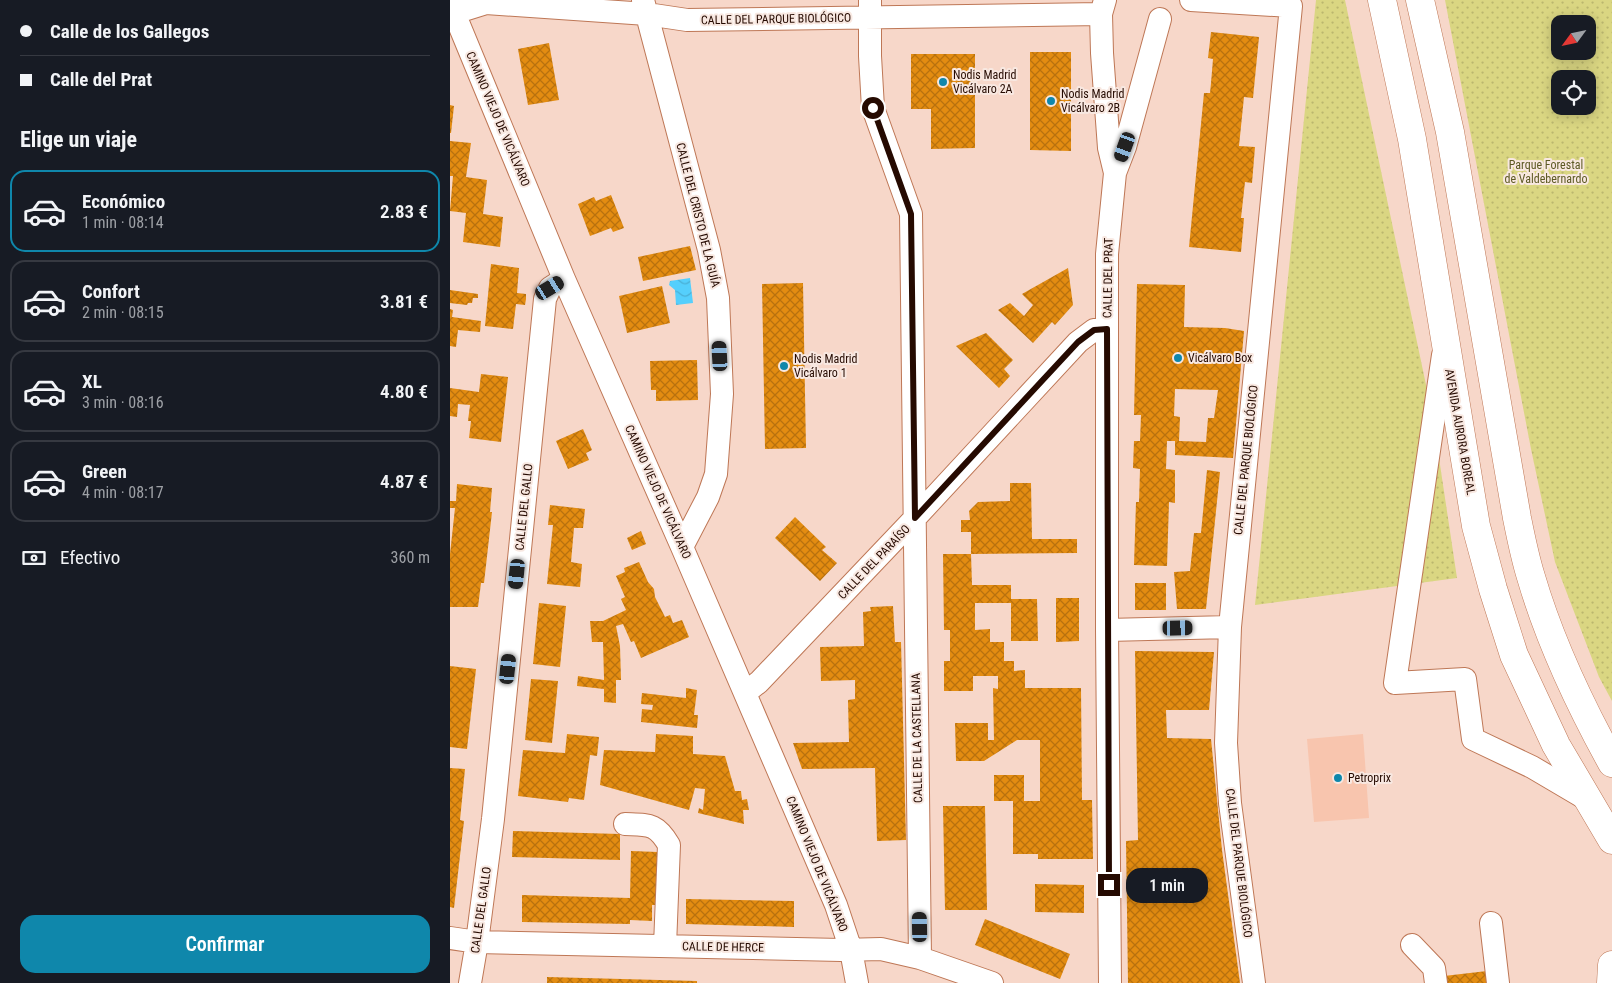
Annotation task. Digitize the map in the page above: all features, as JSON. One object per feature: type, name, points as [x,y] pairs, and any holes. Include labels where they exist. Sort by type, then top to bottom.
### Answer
[{"type":"main road","name":"AVENIDA AURORA BOREAL","points":[[1382,0],[1412,139],[1476,526],[1492,589],[1514,655],[1556,745],[1612,840]]},
{"type":"main road","points":[[1420,0],[1450,132],[1516,518],[1531,578],[1554,642],[1591,726],[1612,763]]},
{"type":"main road","points":[[1611,983],[1612,965]]},
{"type":"street","name":"CALLE DEL PARQUE BIOLÓGICO","points":[[1191,0],[1290,6],[1230,626],[1226,743],[1230,804],[1254,983]]},
{"type":"street","name":"CALLE DEL PARQUE BIOLÓGICO","points":[[452,8],[486,3],[645,7],[687,20],[870,9],[1103,7]]},
{"type":"street","name":"CALLE DEL CRISTO DE LA GUÍA","points":[[645,7],[709,250],[718,298],[722,394],[716,474],[708,497],[682,547]]},
{"type":"street","name":"CALLE DEL PRAT","points":[[1103,7],[1110,148],[1115,173]]},
{"type":"street","name":"CAMINO VIEJO DE VICÁLVARO","points":[[452,8],[564,279],[836,905],[851,950],[857,983]]},
{"type":"street","name":"CALLE DE LA CASTELLANA","points":[[870,9],[873,108],[911,214],[920,958]]},
{"type":"street","name":"CALLE DEL PRAT","points":[[1110,983],[1107,630],[1107,254],[1115,173],[1125,147],[1160,19]]},
{"type":"street","name":"CALLE DEL GALLO","points":[[470,983],[478,942],[492,820],[545,299],[550,288],[564,279]]},
{"type":"street","name":"CALLE DEL PARAÍSO","points":[[745,692],[759,682],[915,518],[1078,342],[1094,330],[1107,329]]},
{"type":"street","points":[[1445,344],[1395,683],[1465,680],[1472,738],[1532,767],[1588,800]]},
{"type":"street","points":[[1107,630],[1230,626]]},
{"type":"street","points":[[625,824],[652,825],[662,832],[669,845],[665,946]]},
{"type":"street","points":[[1491,923],[1498,983]]},
{"type":"street","name":"CALLE DE HERCE","points":[[450,938],[478,942],[851,950],[881,949],[920,958],[992,983]]},
{"type":"street","points":[[1412,945],[1434,968],[1436,983]]},
{"type":"shaded area","name":"Petroprix","points":[[1363,734],[1369,818],[1314,822],[1307,739]]},
{"type":"green space","points":[[1316,0],[1345,0],[1433,418],[1457,578],[1255,605]]},
{"type":"green space","name":"Parque Forestal de Valdebernardo","points":[[1445,0],[1612,0],[1612,701],[1599,677],[1555,562],[1531,449]]},
{"type":"water","points":[[690,278],[693,303],[676,305],[675,290],[669,285],[670,281]]},
{"type":"building","points":[[1211,32],[1259,37],[1253,98],[1244,97],[1239,146],[1255,147],[1252,183],[1245,182],[1241,218],[1244,218],[1241,252],[1189,247],[1204,93],[1210,93],[1213,59],[1208,58]]},
{"type":"building","points":[[549,43],[559,100],[528,105],[518,49]]},
{"type":"building","name":"Nodis Madrid Vicálvaro 2B","points":[[1030,52],[1071,52],[1071,151],[1030,150]]},
{"type":"building","name":"Nodis Madrid Vicálvaro 2A","points":[[911,54],[975,54],[975,148],[931,149],[931,109],[911,109]]},
{"type":"building","points":[[450,105],[454,106],[451,133],[450,133]]},
{"type":"building","points":[[450,141],[471,143],[466,177],[487,180],[483,214],[503,217],[500,247],[463,242],[466,213],[450,211],[453,176],[450,176]]},
{"type":"building","points":[[611,195],[624,228],[613,232],[611,228],[590,236],[578,204],[594,197],[596,201]]},
{"type":"building","points":[[690,246],[696,270],[643,281],[638,257]]},
{"type":"building","points":[[491,264],[519,268],[517,293],[526,294],[526,299],[525,305],[516,304],[513,329],[485,326]]},
{"type":"building","points":[[1068,268],[1073,305],[1055,325],[1052,322],[1033,343],[998,310],[1010,303],[1024,316],[1033,305],[1022,294]]},
{"type":"building","name":"Nodis Madrid Vicálvaro 1","points":[[803,283],[806,448],[765,449],[762,284]]},
{"type":"building","points":[[1137,284],[1185,285],[1184,327],[1225,328],[1244,331],[1233,458],[1175,455],[1175,441],[1167,441],[1166,469],[1175,470],[1175,503],[1169,502],[1167,566],[1134,565],[1136,502],[1139,502],[1140,469],[1133,468],[1134,441],[1140,441],[1141,415],[1134,415]],"holes":[[[1175,389],[1218,390],[1214,418],[1208,418],[1206,442],[1179,441],[1180,417],[1174,416]]]},
{"type":"building","points":[[662,286],[670,323],[627,333],[619,296]]},
{"type":"building","points":[[450,290],[478,294],[478,298],[473,298],[472,303],[467,305],[450,303]]},
{"type":"building","points":[[450,309],[453,310],[452,317],[481,321],[480,332],[458,330],[456,347],[450,346]]},
{"type":"building","points":[[986,333],[1013,360],[1004,369],[1010,376],[999,388],[956,346]]},
{"type":"building","points":[[697,360],[698,400],[656,401],[656,390],[651,390],[650,361]]},
{"type":"building","points":[[481,374],[508,377],[501,442],[469,438],[471,421],[468,421],[470,405],[458,404],[457,417],[450,416],[450,388],[479,392]]},
{"type":"building","points":[[583,429],[592,450],[586,453],[589,460],[568,469],[556,441]]},
{"type":"building","points":[[1207,470],[1220,472],[1206,609],[1177,609],[1174,572],[1190,571],[1194,533],[1201,533]]},
{"type":"building","points":[[1010,483],[1031,483],[1032,539],[1077,539],[1077,553],[971,554],[971,532],[961,532],[961,520],[970,520],[969,511],[978,502],[1010,501]]},
{"type":"building","points":[[457,484],[492,488],[490,512],[492,512],[484,583],[481,583],[478,607],[450,607],[450,554],[455,508],[450,508],[450,501],[456,501]]},
{"type":"building","points":[[550,505],[585,509],[583,528],[574,528],[571,562],[582,564],[580,587],[547,584],[553,525],[548,525]]},
{"type":"building","points":[[795,517],[826,547],[822,550],[837,563],[820,581],[775,538]]},
{"type":"building","points":[[641,531],[646,544],[632,550],[627,538]]},
{"type":"building","points":[[943,554],[971,554],[972,585],[1011,585],[1011,599],[1037,599],[1038,641],[1011,641],[1011,603],[975,603],[975,630],[990,629],[990,642],[1004,642],[1004,661],[1014,661],[1014,671],[1025,670],[1025,688],[1081,688],[1082,800],[1092,800],[1093,859],[1038,859],[1038,854],[1013,854],[1013,801],[994,801],[994,775],[1024,775],[1024,801],[1040,801],[1040,740],[1017,740],[984,761],[956,761],[955,723],[988,723],[988,740],[994,740],[993,688],[998,689],[998,676],[973,676],[973,691],[944,691],[944,661],[950,661],[950,630],[944,630]]},
{"type":"building","points":[[639,562],[648,582],[654,589],[655,597],[665,617],[670,615],[673,623],[682,620],[689,637],[641,658],[634,641],[631,642],[623,624],[616,626],[620,646],[621,680],[616,680],[616,703],[604,702],[604,689],[577,686],[578,676],[604,680],[603,642],[592,642],[590,621],[603,621],[626,610],[621,599],[625,597],[616,576],[625,572],[624,568]]},
{"type":"building","points":[[1135,583],[1166,583],[1166,610],[1135,610]]},
{"type":"building","points":[[1056,598],[1079,598],[1079,641],[1056,642]]},
{"type":"building","points":[[539,603],[566,606],[560,667],[533,664]]},
{"type":"building","points":[[893,606],[895,642],[901,642],[906,840],[877,841],[875,768],[802,769],[793,743],[849,742],[848,700],[855,699],[855,680],[821,681],[820,647],[864,646],[863,612],[871,611],[870,607]]},
{"type":"building","points":[[1135,651],[1214,652],[1209,710],[1166,710],[1167,738],[1211,739],[1222,850],[1240,983],[1128,983],[1126,841],[1138,840]]},
{"type":"building","points":[[450,666],[476,669],[467,749],[450,747]]},
{"type":"building","points":[[531,679],[558,681],[552,743],[525,740]]},
{"type":"building","points":[[686,688],[697,690],[694,715],[698,715],[697,728],[641,722],[642,709],[652,710],[653,705],[641,704],[642,693],[686,698]]},
{"type":"building","points":[[567,734],[599,737],[597,756],[590,755],[584,800],[569,798],[568,802],[518,796],[523,750],[565,753]]},
{"type":"building","points":[[656,734],[693,736],[693,754],[725,756],[735,791],[741,791],[742,800],[747,799],[749,810],[743,810],[744,824],[698,813],[699,808],[703,810],[705,789],[695,788],[689,810],[600,785],[604,750],[655,752]]},
{"type":"building","points":[[450,768],[465,769],[460,820],[464,821],[454,908],[450,907]]},
{"type":"building","points":[[943,806],[985,806],[987,910],[945,910]]},
{"type":"building","points":[[513,831],[620,834],[620,860],[512,857]]},
{"type":"building","points":[[631,851],[658,852],[657,905],[652,905],[652,921],[630,920],[630,924],[522,922],[522,895],[630,898]]},
{"type":"building","points":[[1035,884],[1084,885],[1084,913],[1035,912]]},
{"type":"building","points":[[686,899],[794,901],[794,927],[686,924]]},
{"type":"building","points":[[985,919],[1070,954],[1060,979],[975,945]]},
{"type":"building","points":[[1487,971],[1488,983],[1445,983],[1444,976]]},
{"type":"building","points":[[547,977],[697,981],[697,983],[547,983]]},
{"type":"place","name":"Nodis Madrid Vicálvaro 2A","points":[[943,82]]},
{"type":"place","name":"Nodis Madrid Vicálvaro 2B","points":[[1051,101]]},
{"type":"place","name":"Vicálvaro Box","points":[[1178,358]]},
{"type":"place","name":"Nodis Madrid Vicálvaro 1","points":[[784,366]]},
{"type":"place","name":"Petroprix","points":[[1338,778]]},
{"type":"route","points":[[873,108],[911,214],[915,518],[1078,342],[1094,330],[1107,329],[1109,885]]}]
